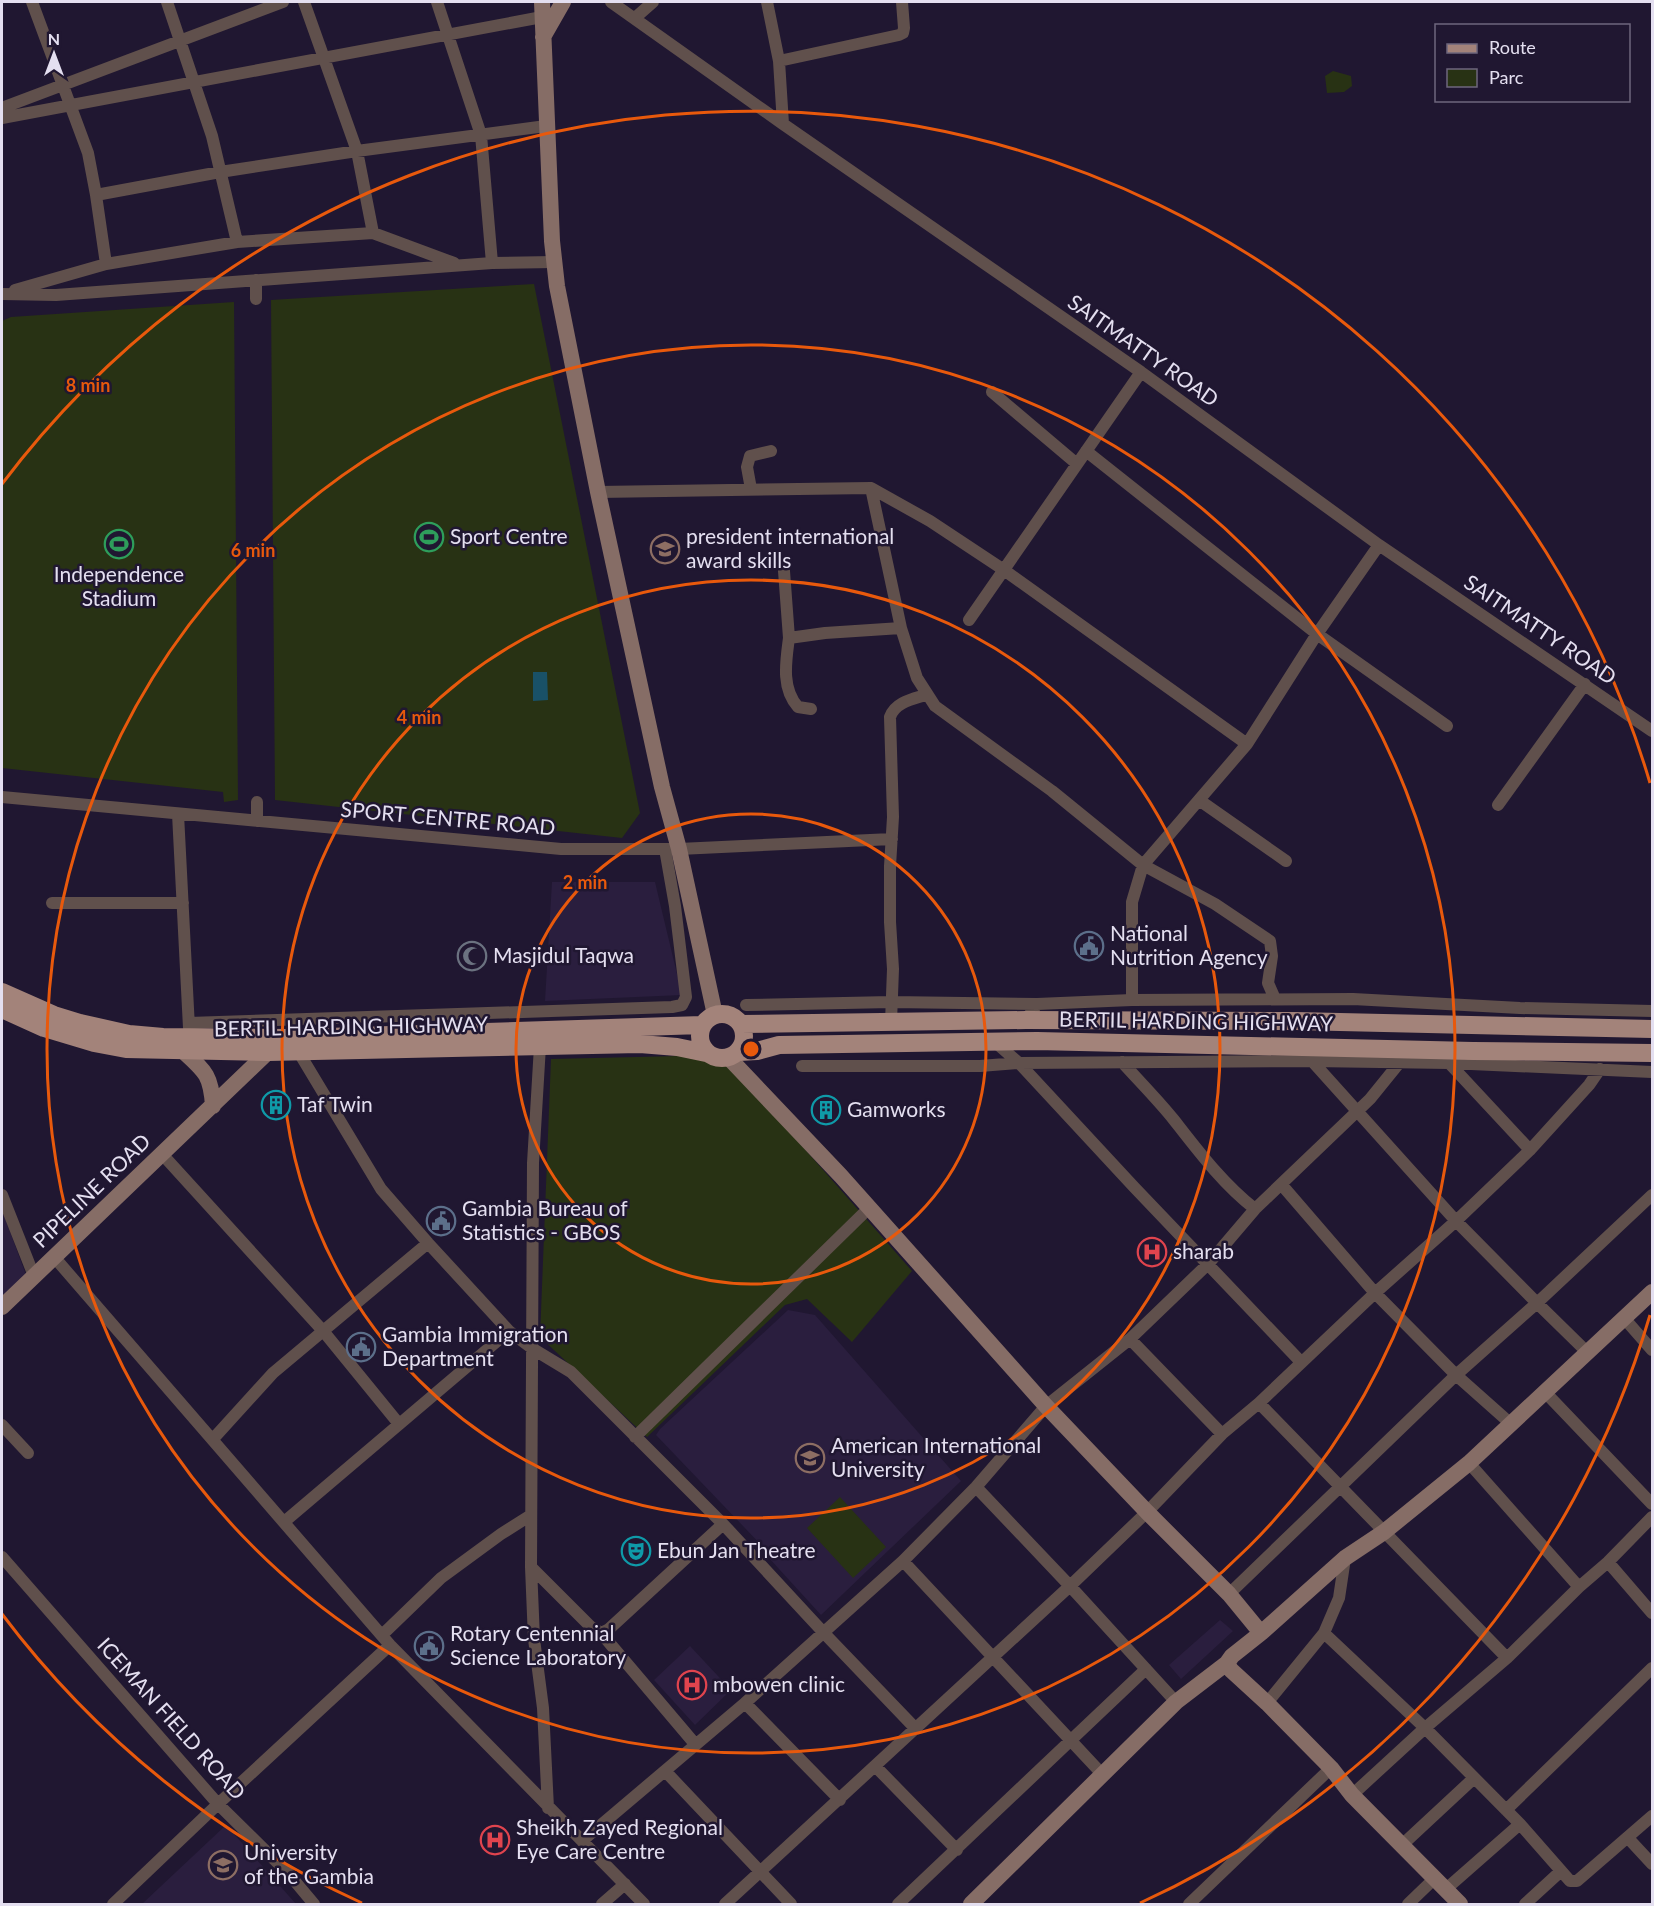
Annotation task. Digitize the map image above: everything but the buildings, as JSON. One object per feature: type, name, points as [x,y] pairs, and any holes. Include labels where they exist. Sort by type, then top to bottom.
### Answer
[{"type":"main road","name":"BERTIL HARDING HIGHWAY","points":[[2,992],[54,1015],[80,1023],[129,1034],[187,1037],[295,1038],[709,1020]]},
{"type":"main road","name":"BERTIL HARDING HIGHWAY","points":[[2,1009],[44,1028],[94,1043],[126,1049],[187,1037],[268,1052],[640,1044],[677,1047],[706,1053]]},
{"type":"main road","points":[[727,1014],[741,1024],[745,1035],[742,1047],[734,1055],[717,1058],[706,1053],[700,1043],[700,1031],[709,1020],[727,1014]]},
{"type":"main road","name":"BERTIL HARDING HIGHWAY","points":[[741,1024],[1026,1020],[1296,1021],[1653,1029]]},
{"type":"main road","name":"BERTIL HARDING HIGHWAY","points":[[734,1055],[779,1046],[995,1042],[1653,1053]]},
{"type":"street","points":[[32,2],[88,153],[105,264]]},
{"type":"street","points":[[167,2],[212,136],[237,242]]},
{"type":"street","points":[[2,108],[283,2]]},
{"type":"street","points":[[304,2],[326,58],[357,151],[373,233]]},
{"type":"street","points":[[437,2],[481,135],[492,263]]},
{"type":"street","points":[[542,38],[563,2]]},
{"type":"street","name":"SAITMATTY ROAD","points":[[611,2],[636,17],[783,124],[1141,372],[1379,545],[1653,731]]},
{"type":"street","points":[[636,17],[653,2]]},
{"type":"street","points":[[767,2],[780,61],[783,124]]},
{"type":"street","points":[[780,61],[899,35],[903,33],[904,28],[902,2]]},
{"type":"street","points":[[2,118],[449,34],[542,9],[554,262],[598,492],[662,787],[672,849],[709,1020]]},
{"type":"street","points":[[96,195],[220,172],[546,126]]},
{"type":"street","points":[[2,291],[105,264],[237,242],[373,233],[460,265]]},
{"type":"street","points":[[2,291],[56,295],[460,265],[554,262]]},
{"type":"street","points":[[256,280],[256,299]]},
{"type":"street","points":[[969,620],[1141,372]]},
{"type":"street","points":[[992,393],[1077,464]]},
{"type":"street","points":[[751,489],[747,467],[750,456],[771,451]]},
{"type":"street","points":[[1086,451],[1317,634],[1447,726]]},
{"type":"street","points":[[598,492],[871,488],[930,521],[1004,570],[1247,744]]},
{"type":"street","points":[[871,488],[901,628],[917,678],[926,695],[949,718],[984,740],[1052,791],[1143,865],[1215,904],[1270,941],[1272,956],[1268,983],[1275,999]]},
{"type":"street","points":[[1132,1000],[1132,902],[1143,865],[1247,744],[1317,634],[1379,545]]},
{"type":"street","points":[[784,571],[789,638],[787,686],[791,699],[798,707],[811,709]]},
{"type":"street","points":[[789,638],[901,628]]},
{"type":"street","points":[[1498,805],[1585,684]]},
{"type":"street","points":[[891,1022],[893,969],[890,922],[892,839],[890,717],[892,710],[898,705],[926,695]]},
{"type":"street","name":"SPORT CENTRE ROAD","points":[[2,797],[561,849],[672,849],[892,839]]},
{"type":"street","points":[[1199,800],[1286,861]]},
{"type":"street","points":[[257,802],[257,821]]},
{"type":"street","points":[[178,814],[187,1037],[212,1086],[213,1106]]},
{"type":"street","points":[[187,1037],[682,1005],[686,997],[675,906],[672,849]]},
{"type":"street","points":[[52,903],[183,903]]},
{"type":"street","points":[[746,1005],[891,1002],[1038,1004],[1132,1000],[1353,999],[1520,1008],[1653,1011]]},
{"type":"street","points":[[1026,1020],[1038,1004]]},
{"type":"street","points":[[995,1042],[1019,1063],[1301,1362]]},
{"type":"street","points":[[540,1046],[533,1163],[531,1567],[534,1640],[543,1708],[548,1808]]},
{"type":"street","points":[[298,1051],[381,1189],[428,1243],[509,1331],[571,1372],[723,1524],[916,1729]]},
{"type":"street","name":"PIPELINE ROAD","points":[[2,1307],[268,1052]]},
{"type":"street","points":[[734,1055],[1046,1406],[1229,1594],[1261,1633]]},
{"type":"street","points":[[802,1066],[980,1066],[1019,1063],[1311,1060],[1449,1063],[1653,1072]]},
{"type":"street","points":[[1311,1060],[1456,1221],[1587,1352]]},
{"type":"street","points":[[1122,1062],[1159,1102],[1215,1170],[1241,1198],[1255,1209]]},
{"type":"street","points":[[582,1841],[666,1772],[903,1561],[976,1487],[1046,1406],[1130,1339],[1209,1263],[1255,1209],[1370,1099],[1400,1062]]},
{"type":"street","points":[[1449,1063],[1530,1150]]},
{"type":"street","points":[[725,1905],[1070,1586],[1147,1512],[1222,1434],[1259,1403],[1375,1293],[1456,1221],[1530,1150],[1600,1070]]},
{"type":"street","points":[[162,1154],[324,1332],[399,1424]]},
{"type":"street","points":[[1281,1184],[1375,1293],[1455,1375],[1510,1423]]},
{"type":"street","points":[[2,1195],[34,1276]]},
{"type":"street","points":[[1229,1594],[1455,1375],[1537,1303],[1653,1195]]},
{"type":"street","points":[[635,1437],[869,1208]]},
{"type":"street","points":[[213,1439],[273,1373],[428,1243]]},
{"type":"street","points":[[55,1258],[390,1645],[644,1905]]},
{"type":"street","points":[[971,1905],[1176,1702],[1227,1663],[1232,1656],[1345,1558],[1384,1532],[1469,1463],[1653,1292]]},
{"type":"street","points":[[1624,1318],[1653,1350]]},
{"type":"street","points":[[284,1522],[509,1331]]},
{"type":"street","points":[[1130,1339],[1222,1434]]},
{"type":"street","points":[[1544,1391],[1653,1504]]},
{"type":"street","points":[[1259,1403],[1508,1658]]},
{"type":"street","points":[[2,1425],[28,1454]]},
{"type":"street","points":[[1469,1463],[1579,1587]]},
{"type":"street","points":[[976,1487],[1176,1702]]},
{"type":"street","points":[[382,1635],[441,1578],[483,1546],[531,1515]]},
{"type":"street","points":[[1352,1795],[1425,1728],[1508,1658],[1653,1517]]},
{"type":"street","points":[[601,1633],[609,1629],[723,1524]]},
{"type":"street","name":"ICEMAN FIELD ROAD","points":[[2,1557],[218,1804],[288,1873],[314,1905]]},
{"type":"street","points":[[1267,1703],[1324,1633],[1339,1598],[1345,1558]]},
{"type":"street","points":[[903,1561],[1103,1775]]},
{"type":"street","points":[[1608,1562],[1653,1613]]},
{"type":"street","points":[[531,1567],[591,1627],[601,1633],[696,1744]]},
{"type":"street","points":[[1324,1633],[1425,1728],[1520,1824],[1570,1881],[1577,1881],[1653,1816]]},
{"type":"street","points":[[113,1905],[390,1645]]},
{"type":"street","points":[[1227,1663],[1231,1670],[1331,1768],[1352,1795],[1460,1905]]},
{"type":"street","points":[[1506,1810],[1653,1668]]},
{"type":"street","points":[[898,1905],[1146,1669]]},
{"type":"street","points":[[745,1703],[840,1800]]},
{"type":"street","points":[[876,1767],[957,1850]]},
{"type":"street","points":[[1189,1905],[1331,1768]]},
{"type":"street","points":[[666,1772],[791,1905]]},
{"type":"street","points":[[1402,1845],[1474,1778]]},
{"type":"street","points":[[1408,1905],[1520,1824]]},
{"type":"street","points":[[1628,1838],[1653,1863]]},
{"type":"street","points":[[1526,1905],[1561,1871]]},
{"type":"street","points":[[602,1905],[625,1884]]},
{"type":"shaded area","points":[[552,882],[655,882],[682,995],[545,1001]]},
{"type":"shaded area","points":[[2,1210],[26,1275],[2,1298]]},
{"type":"shaded area","name":"American International University","points":[[788,1310],[815,1315],[961,1481],[821,1615],[769,1558],[765,1549],[656,1435]]},
{"type":"shaded area","points":[[1220,1620],[1233,1631],[1181,1679],[1169,1665]]},
{"type":"shaded area","name":"mbowen clinic","points":[[690,1646],[731,1690],[695,1725],[654,1680]]},
{"type":"shaded area","name":"University of the Gambia","points":[[226,1825],[296,1904],[142,1904]]},
{"type":"green space","points":[[1333,71],[1351,76],[1352,86],[1344,92],[1327,93],[1325,76]]},
{"type":"green space","name":"Sport Centre","points":[[534,284],[640,813],[622,838],[275,800],[271,300]]},
{"type":"green space","name":"Independence Stadium","points":[[234,302],[238,800],[224,802],[223,792],[2,768],[2,321],[11,317]]},
{"type":"green space","points":[[722,1055],[912,1271],[852,1342],[807,1299],[785,1305],[647,1437],[540,1337],[551,1059]]},
{"type":"green space","points":[[840,1497],[886,1547],[853,1578],[807,1528]]},
{"type":"water","points":[[533,672],[547,672],[548,700],[533,701]]},
{"type":"place","name":"Sport Centre","points":[[429,537]]},
{"type":"place","name":"Independence Stadium","points":[[119,544]]},
{"type":"place","name":"president international award skills","points":[[665,549]]},
{"type":"place","name":"National Nutrition Agency","points":[[1089,946]]},
{"type":"place","name":"Masjidul Taqwa","points":[[472,956]]},
{"type":"place","name":"Taf Twin","points":[[276,1105]]},
{"type":"place","name":"Gamworks","points":[[826,1110]]},
{"type":"place","name":"Gambia Bureau of Statistics - GBOS","points":[[441,1221]]},
{"type":"place","name":"sharab","points":[[1152,1252]]},
{"type":"place","name":"Gambia Immigration Department","points":[[361,1347]]},
{"type":"place","name":"American International University","points":[[810,1458]]},
{"type":"place","name":"Ebun Jan Theatre","points":[[636,1551]]},
{"type":"place","name":"Rotary Centennial Science Laboratory","points":[[429,1646]]},
{"type":"place","name":"mbowen clinic","points":[[692,1685]]},
{"type":"place","name":"Sheikh Zayed Regional Eye Care Centre","points":[[495,1840]]},
{"type":"place","name":"University of the Gambia","points":[[223,1865]]}]
